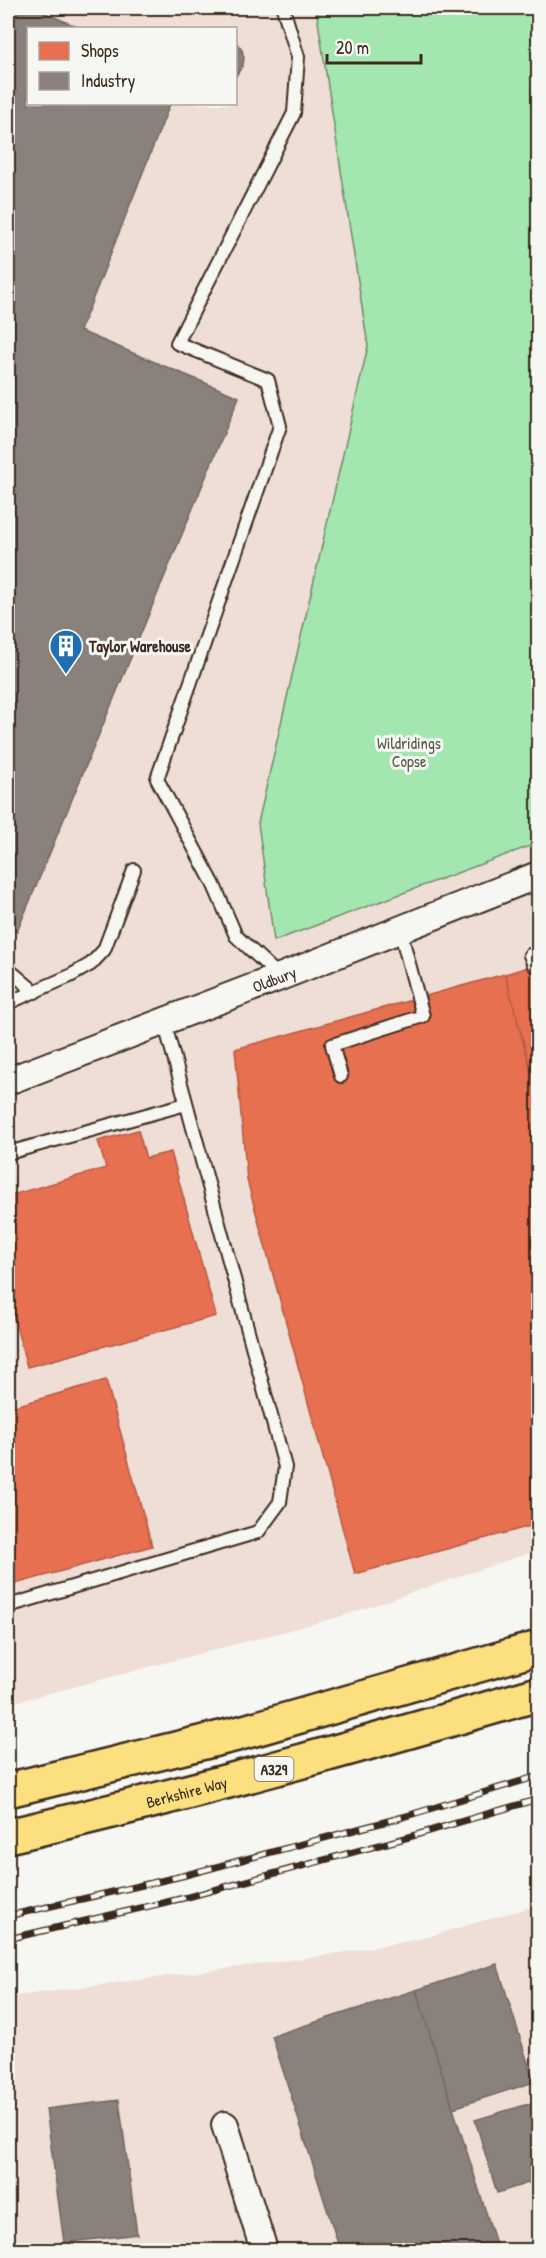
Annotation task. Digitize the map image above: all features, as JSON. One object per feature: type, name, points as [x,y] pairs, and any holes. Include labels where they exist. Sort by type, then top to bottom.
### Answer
[{"type":"highway","points":[[8,1790],[237,1734],[538,1648]]},
{"type":"highway","name":"Berkshire Way","points":[[8,1836],[107,1813],[358,1747],[538,1694]]},
{"type":"street","name":"Oldbury","points":[[8,1081],[538,875]]},
{"type":"street","points":[[225,2125],[264,2250]]},
{"type":"lane","points":[[280,977],[236,936],[213,883],[157,780],[280,426],[268,381],[177,344],[294,113],[298,57],[283,8]]},
{"type":"lane","points":[[8,1003],[70,976],[91,964],[104,950],[134,870]]},
{"type":"lane","points":[[341,1076],[332,1045],[423,1016],[400,930]]},
{"type":"lane","points":[[534,965],[530,955],[538,952]]},
{"type":"lane","points":[[8,969],[35,992]]},
{"type":"lane","points":[[8,1606],[258,1532],[280,1503],[285,1467],[164,1021]]},
{"type":"lane","points":[[8,1153],[186,1104]]},
{"type":"shaded area","points":[[8,8],[538,8],[538,1550],[339,1617],[8,1704]]},
{"type":"shaded area","points":[[538,1905],[538,2250],[8,2250],[8,1997],[322,1956],[420,1939]]},
{"type":"green space","name":"Wildridings Copse","points":[[316,8],[538,8],[538,843],[274,941],[258,823],[368,346]]},
{"type":"building: Shops","points":[[538,964],[538,1097],[505,974]]},
{"type":"building: Shops","points":[[505,974],[538,1097],[538,1524],[355,1574],[247,1180],[235,1049]]},
{"type":"building: Shops","points":[[138,1130],[146,1158],[171,1152],[216,1316],[27,1367],[8,1296],[8,1196],[106,1168],[98,1141]]},
{"type":"building: Shops","points":[[106,1380],[152,1546],[8,1586],[8,1408]]},
{"type":"building: Industry","name":"Taylor Warehouse","points":[[8,8],[34,8],[78,27],[27,27],[27,105],[170,105],[80,331],[239,397],[17,932],[8,928]]},
{"type":"building: Industry","points":[[237,43],[242,50],[243,65],[237,74]]},
{"type":"building: Industry","points":[[497,1964],[534,2082],[453,2108],[416,1990]]},
{"type":"building: Industry","points":[[416,1990],[498,2250],[340,2250],[272,2036]]},
{"type":"building: Industry","points":[[119,2100],[137,2234],[64,2243],[46,2109]]},
{"type":"building: Industry","points":[[538,2101],[538,2180],[497,2193],[475,2120]]},
{"type":"railway","points":[[8,1916],[182,1876],[403,1817],[538,1776]]},
{"type":"railway","points":[[8,1939],[188,1897],[409,1837],[538,1799]]},
{"type":"place","name":"Taylor Warehouse","points":[[66,675]]}]
